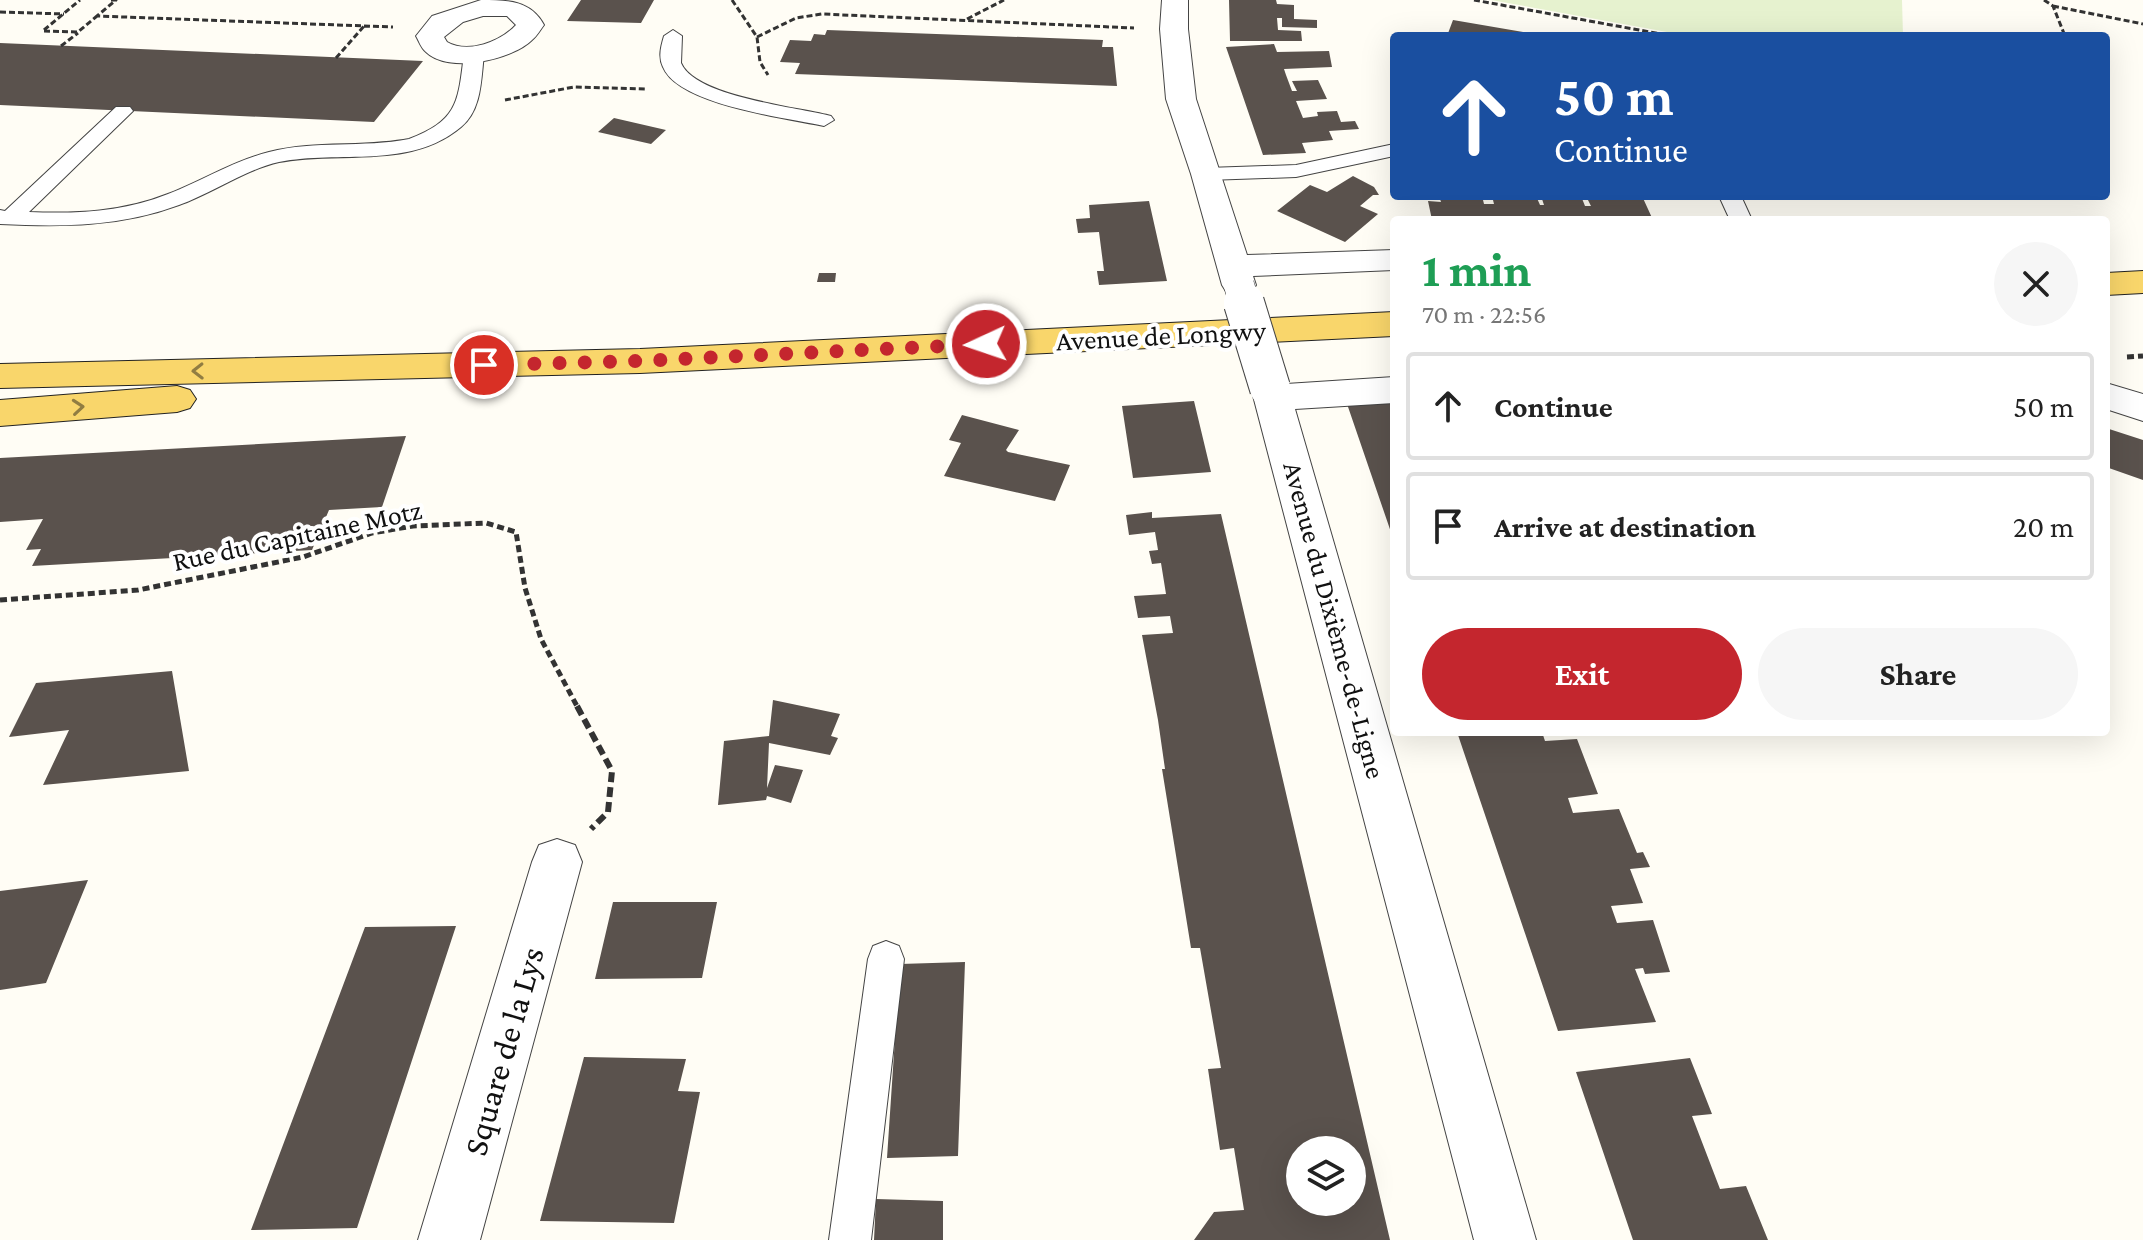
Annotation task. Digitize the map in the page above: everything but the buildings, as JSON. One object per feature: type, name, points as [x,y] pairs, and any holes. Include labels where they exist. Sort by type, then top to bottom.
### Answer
[{"type":"main road","points":[[2110,284],[2143,282]]},
{"type":"main road","name":"Avenue de Longwy","points":[[640,361],[1390,324]]},
{"type":"main road","points":[[0,376],[640,361]]},
{"type":"main road","points":[[0,413],[640,361]]},
{"type":"street","points":[[481,8],[510,9],[528,18],[530,25],[518,40],[506,47],[474,54],[459,54],[437,48],[430,36],[434,29],[453,16],[481,8]]},
{"type":"street","name":"Avenue du Dixième-de-Ligne","points":[[1174,15],[1181,99],[1207,174],[1272,393],[1505,1240]]},
{"type":"street","points":[[1236,276],[1390,260]]},
{"type":"street","points":[[1272,393],[1390,390]]},
{"type":"street","points":[[2110,397],[2143,408]]},
{"type":"street","name":"Square de la Lys","points":[[449,1240],[557,862]]},
{"type":"lane","points":[[673,36],[668,55],[675,72],[692,86],[824,120]]},
{"type":"lane","points":[[5,218],[80,222],[122,216],[169,202],[273,157],[306,151],[402,147],[429,138],[453,124],[465,112],[474,54]]},
{"type":"lane","points":[[5,218],[123,111]]},
{"type":"lane","points":[[1207,174],[1296,171],[1390,151]]},
{"type":"lane","points":[[850,1240],[886,959]]},
{"type":"path","points":[[78,32],[44,31],[80,0]]},
{"type":"path","points":[[61,46],[116,0],[111,0]]},
{"type":"path","points":[[732,0],[757,37],[760,62],[768,75],[778,80]]},
{"type":"path","points":[[966,20],[1004,0]]},
{"type":"path","points":[[1474,0],[1650,32]]},
{"type":"path","points":[[2044,0],[2053,6],[2143,24]]},
{"type":"path","points":[[2053,6],[2063,32]]},
{"type":"path","points":[[0,12],[64,14]]},
{"type":"path","points":[[757,37],[796,18],[822,14],[966,20],[1174,15]]},
{"type":"path","points":[[97,16],[434,29]]},
{"type":"path","points":[[336,58],[365,26]]},
{"type":"path","points":[[465,112],[556,88],[609,84],[649,90],[692,86]]},
{"type":"path","name":"Rue du Capitaine Motz","points":[[0,600],[138,590],[303,557],[372,533],[413,526],[486,523],[516,532],[525,588],[541,639],[612,771],[608,812],[557,862]]},
{"type":"green space","points":[[1491,0],[1902,0],[1903,32],[1667,32]]},
{"type":"route","points":[[484,365],[640,361],[986,344]]}]
